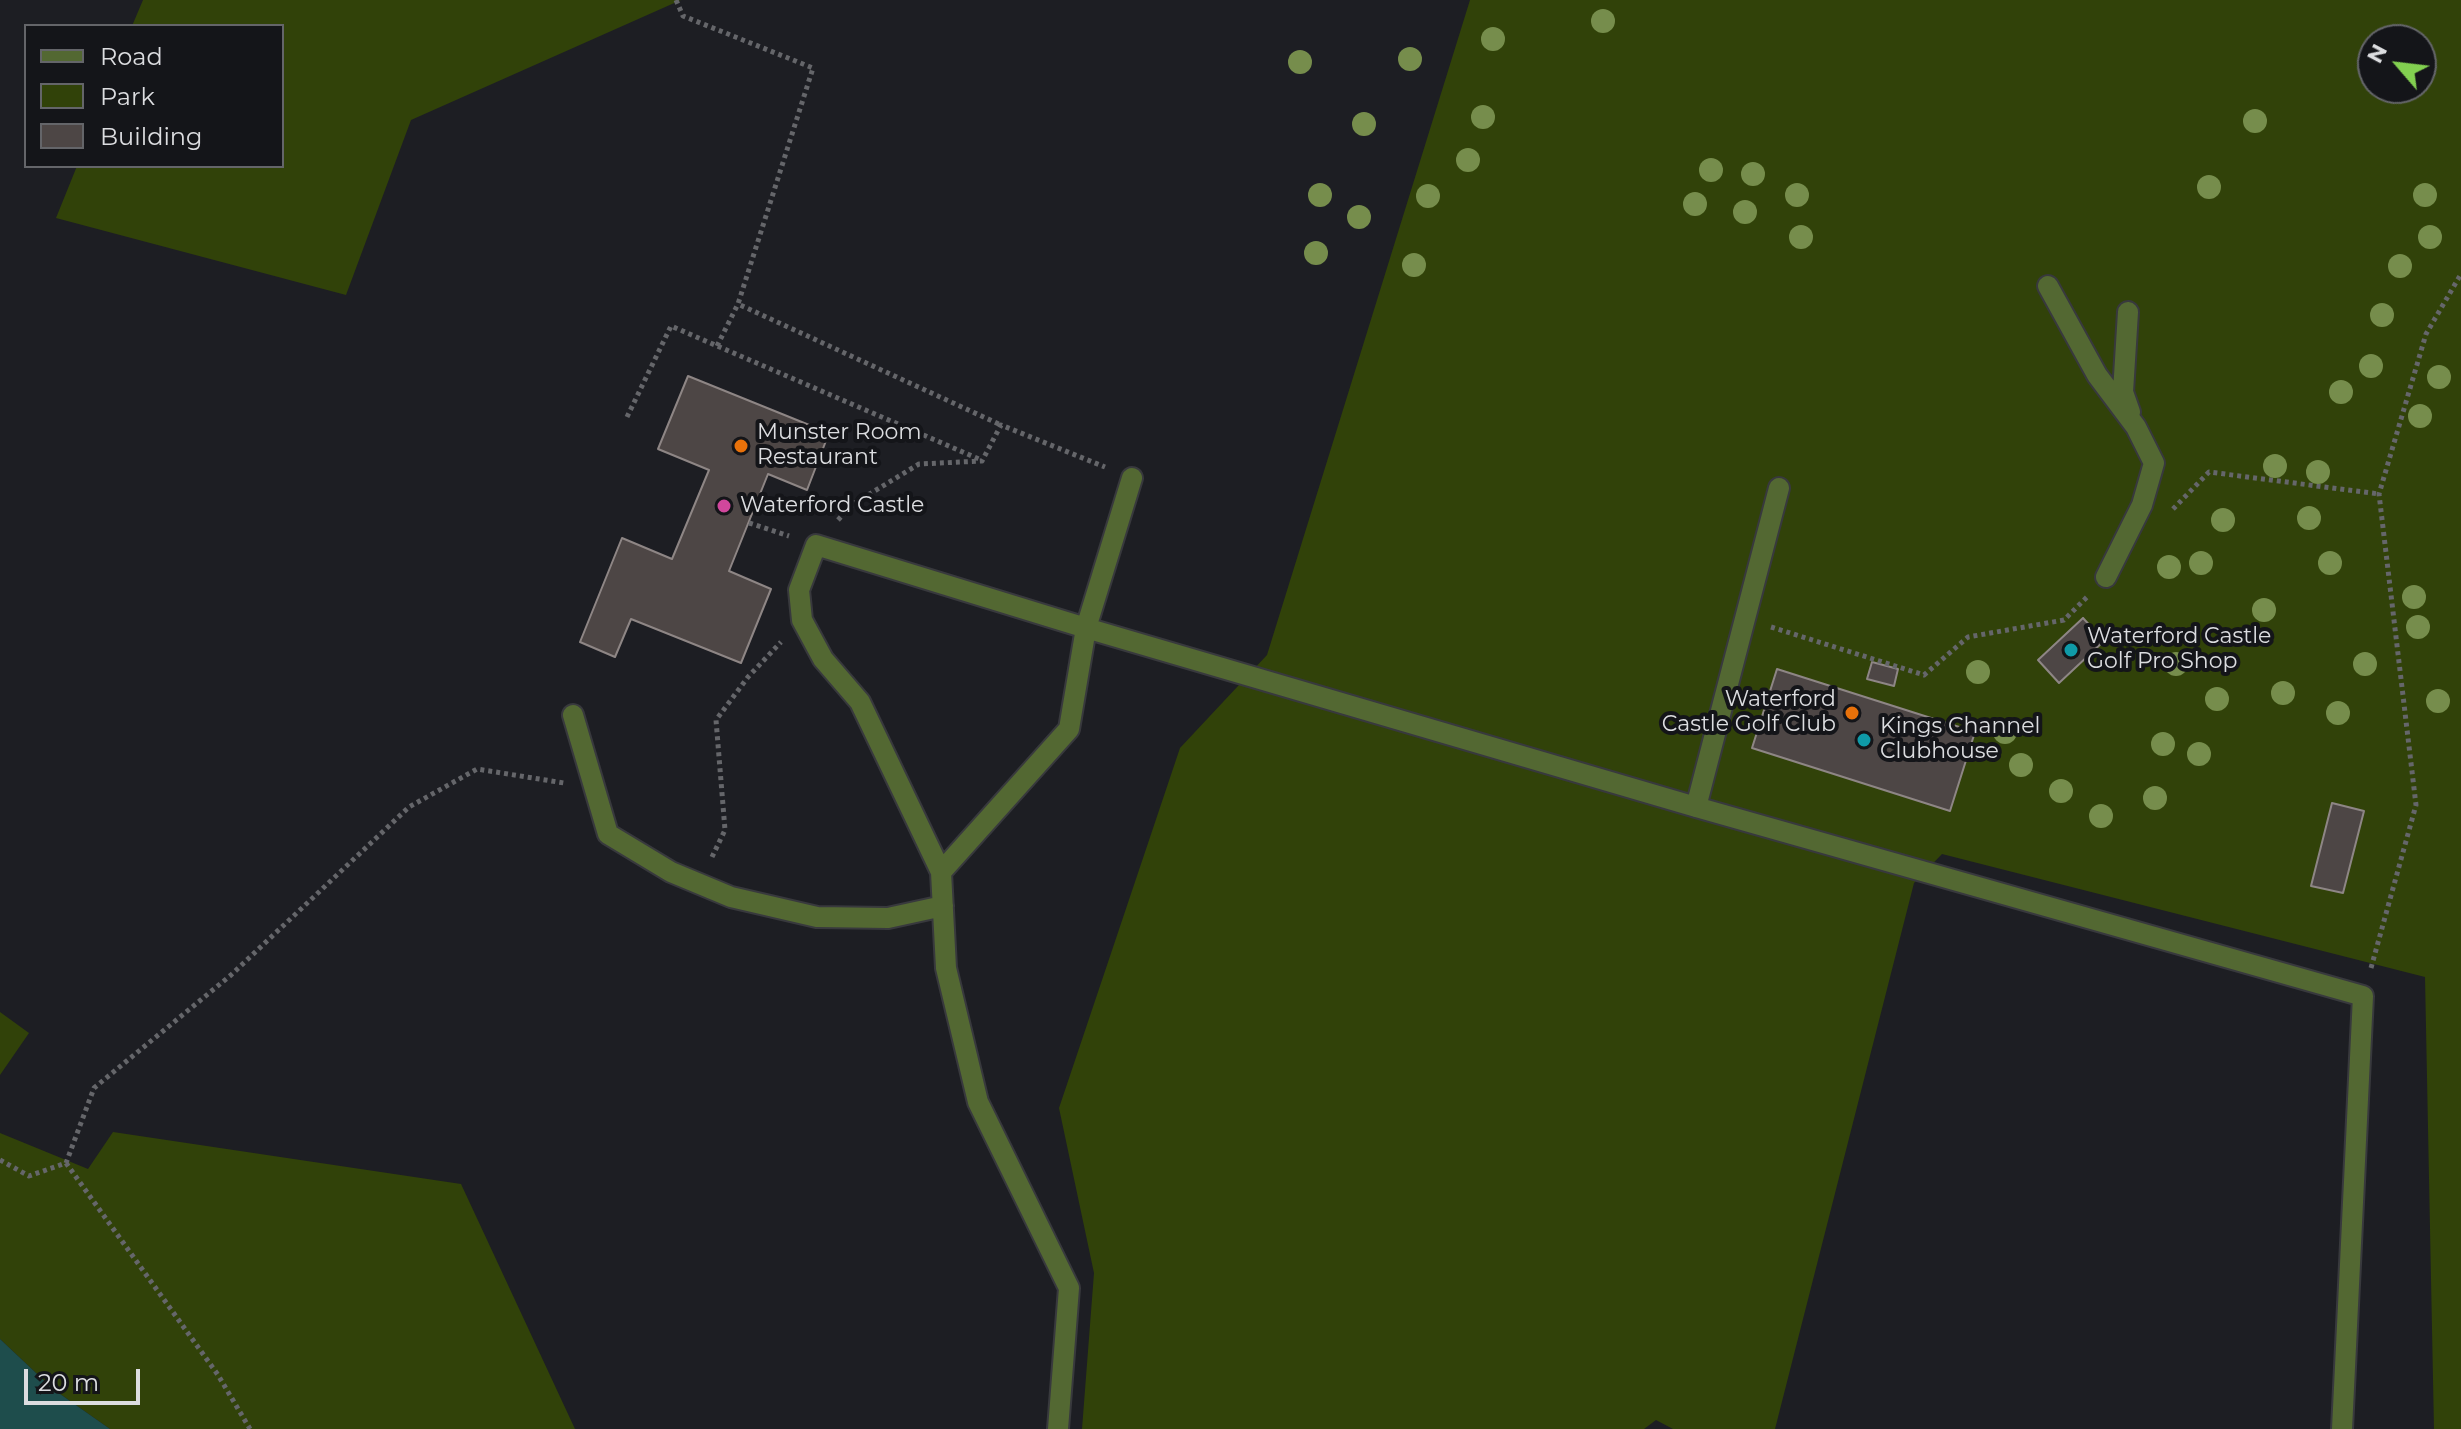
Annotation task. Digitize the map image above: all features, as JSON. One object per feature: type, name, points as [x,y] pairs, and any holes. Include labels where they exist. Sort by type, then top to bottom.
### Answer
[{"type":"street","points":[[2048,286],[2097,375],[2136,427]]},
{"type":"street","points":[[2106,577],[2142,505],[2154,463],[2123,392],[2128,312]]},
{"type":"street","points":[[941,872],[1069,729],[1086,628],[1132,478]]},
{"type":"street","points":[[1696,807],[1779,488]]},
{"type":"street","points":[[1058,1429],[1069,1288],[978,1102],[946,968],[941,872],[860,702],[823,659],[802,620],[799,590],[816,545],[1086,628],[1696,807],[2363,996],[2342,1429]]},
{"type":"street","points":[[573,715],[608,834],[671,872],[731,897],[817,917],[888,918],[943,906]]},
{"type":"path","points":[[676,0],[683,16],[813,68],[738,304],[717,346]]},
{"type":"path","points":[[2363,996],[2416,805],[2379,494],[2426,334],[2461,274]]},
{"type":"path","points":[[738,304],[1001,425],[1132,478]]},
{"type":"path","points":[[627,417],[671,326],[982,461]]},
{"type":"path","points":[[982,461],[1001,425]]},
{"type":"path","points":[[749,523],[816,545],[853,504],[919,464],[982,461]]},
{"type":"path","points":[[2168,514],[2209,472],[2379,494]]},
{"type":"path","points":[[1745,619],[1924,675],[1968,637],[2064,620],[2106,577]]},
{"type":"path","points":[[699,884],[725,830],[716,720],[748,677],[802,620]]},
{"type":"path","points":[[66,1163],[94,1088],[231,975],[409,807],[477,769],[597,789]]},
{"type":"path","points":[[0,1160],[29,1176],[66,1163]]},
{"type":"path","points":[[66,1163],[218,1375],[250,1429]]},
{"type":"green space","points":[[143,0],[681,0],[411,120],[346,295],[56,218],[76,168],[284,168],[284,24],[133,24]]},
{"type":"green space","name":"Waterford Castle Golf Club","points":[[1470,0],[2461,0],[2461,1429],[2434,1429],[2425,977],[1942,854],[1914,883],[1775,1429],[1673,1429],[1656,1420],[1644,1429],[1082,1429],[1094,1273],[1059,1108],[1180,748],[1267,655]]},
{"type":"green space","points":[[0,1012],[29,1033],[0,1075]]},
{"type":"green space","points":[[113,1132],[461,1184],[575,1429],[110,1429],[53,1389],[0,1339],[0,1133],[88,1169]]},
{"type":"shaded area","points":[[0,1339],[53,1389],[110,1429],[0,1429]]},
{"type":"building","name":"Waterford Castle","points":[[688,376],[829,433],[807,490],[768,474],[729,571],[771,589],[741,663],[631,619],[615,657],[580,642],[622,538],[672,559],[709,470],[658,449]]},
{"type":"building","name":"Waterford Castle Golf Pro Shop","points":[[2083,618],[2104,641],[2059,683],[2038,660]]},
{"type":"building","points":[[1872,662],[1898,669],[1894,686],[1867,679]]},
{"type":"building","name":"Kings Channel Clubhouse","points":[[1777,669],[1975,732],[1950,811],[1752,748]]},
{"type":"building","points":[[2332,803],[2364,811],[2343,893],[2311,886]]},
{"type":"place","name":"Munster Room Restaurant","points":[[741,446]]},
{"type":"place","name":"Waterford Castle","points":[[724,506]]},
{"type":"place","name":"Waterford Castle Golf Pro Shop","points":[[2071,650]]},
{"type":"place","name":"Waterford Castle Golf Club","points":[[1852,713]]},
{"type":"place","name":"Kings Channel Clubhouse","points":[[1864,740]]}]
